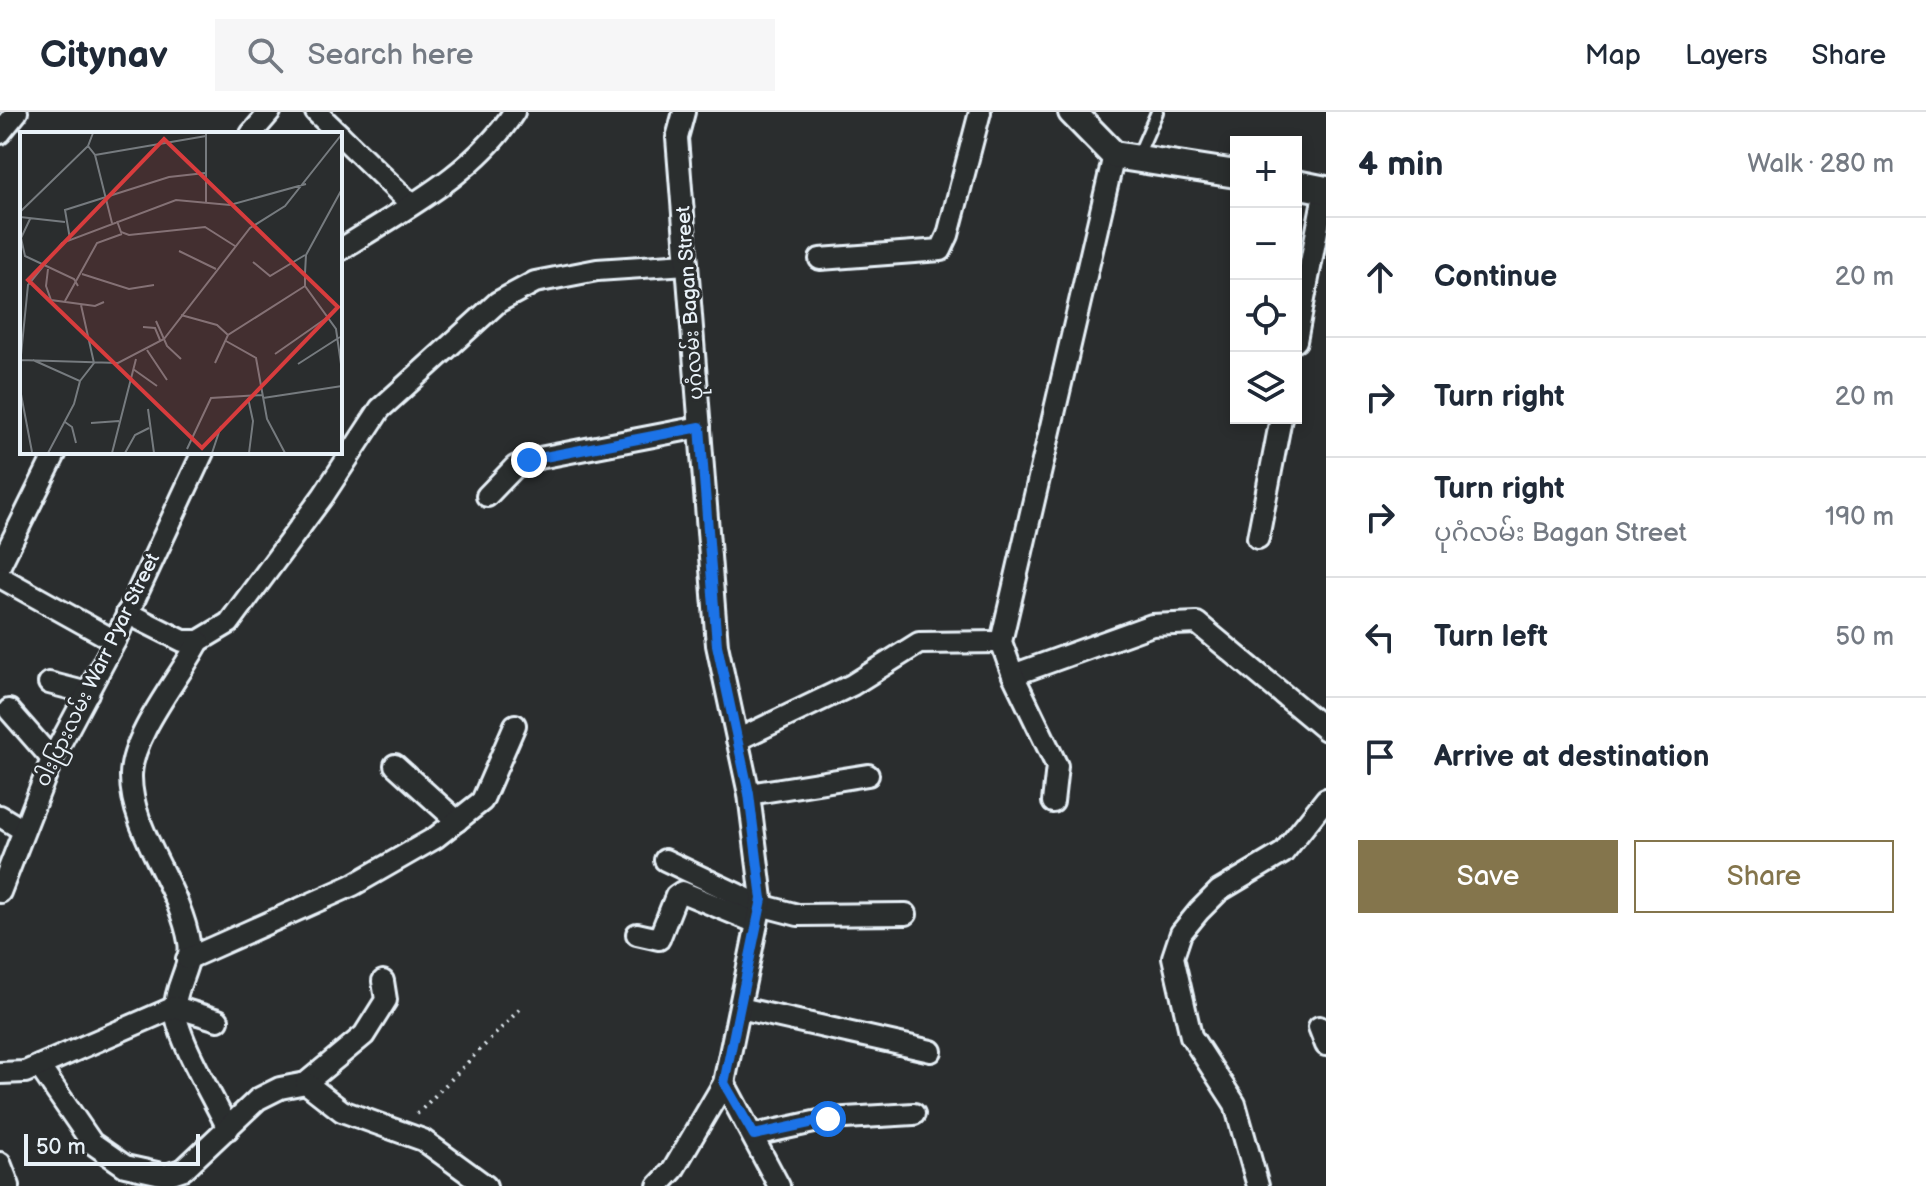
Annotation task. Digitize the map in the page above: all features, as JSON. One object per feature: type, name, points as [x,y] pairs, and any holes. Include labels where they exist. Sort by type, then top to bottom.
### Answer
[{"type":"street","points":[[0,133],[17,112]]},
{"type":"street","points":[[253,132],[270,112]]},
{"type":"street","points":[[316,112],[336,132]]},
{"type":"street","points":[[342,249],[457,173],[483,149],[514,112]]},
{"type":"street","name":"ပုဂံလမ်း Bagan Street","points":[[658,1186],[673,1170],[724,1083],[759,914],[749,794],[717,645],[677,138],[684,112]]},
{"type":"street","points":[[820,259],[941,250],[948,235],[980,112]]},
{"type":"street","points":[[1072,112],[1125,157],[1155,159],[1230,173]]},
{"type":"street","points":[[342,138],[411,204]]},
{"type":"street","points":[[1053,802],[1057,766],[1049,743],[1013,675],[1001,642],[1125,157]]},
{"type":"street","points":[[1302,185],[1326,190],[1302,311]]},
{"type":"street","points":[[127,613],[183,641],[199,641],[229,623],[345,453],[380,409],[498,302],[535,282],[597,270],[687,264]]},
{"type":"street","points":[[1258,538],[1280,424]]},
{"type":"street","points":[[487,496],[515,467],[529,460],[700,427]]},
{"type":"street","points":[[0,565],[55,454]]},
{"type":"street","name":"ဝါးပြားလမ်း Warr Pyar Street","points":[[0,892],[5,859],[23,830],[52,759],[115,641],[202,454]]},
{"type":"street","points":[[0,577],[115,641]]},
{"type":"street","points":[[1013,675],[1152,625],[1197,623],[1326,730]]},
{"type":"street","points":[[199,641],[181,676],[140,736],[131,776],[136,809],[190,945],[175,1007],[184,1045],[206,1081],[228,1129]]},
{"type":"street","points":[[737,740],[852,685],[919,643],[1001,642]]},
{"type":"street","points":[[49,683],[88,693]]},
{"type":"street","points":[[9,710],[52,759]]},
{"type":"street","points":[[187,959],[353,885],[435,838],[482,801],[515,725]]},
{"type":"street","points":[[395,765],[457,821]]},
{"type":"street","points":[[749,794],[868,775]]},
{"type":"street","points":[[1258,1186],[1235,1104],[1191,1036],[1173,957],[1181,933],[1219,891],[1283,853],[1323,811]]},
{"type":"street","points":[[0,816],[23,830]]},
{"type":"street","points":[[665,860],[759,914]]},
{"type":"street","points":[[637,934],[659,939],[676,896],[682,892],[759,914],[906,914]]},
{"type":"street","points":[[39,1066],[92,1143],[125,1166],[166,1175],[184,1169],[258,1099],[280,1088],[306,1083],[370,1027],[386,1000],[383,981]]},
{"type":"street","points":[[0,1073],[25,1072],[175,1007],[218,1020]]},
{"type":"street","points":[[740,1008],[931,1051]]},
{"type":"street","points":[[306,1083],[342,1111],[423,1140],[486,1186]]},
{"type":"street","points":[[724,1083],[779,1186]]},
{"type":"street","points":[[754,1135],[828,1119],[914,1114]]},
{"type":"street","points":[[0,1163],[9,1186]]},
{"type":"lane","points":[[1125,157],[1157,112]]},
{"type":"path","points":[[380,1126],[414,1117],[521,1008]]},
{"type":"route","points":[[529,460],[700,427],[717,645],[749,794],[762,899],[724,1083],[754,1135],[828,1119]]}]
